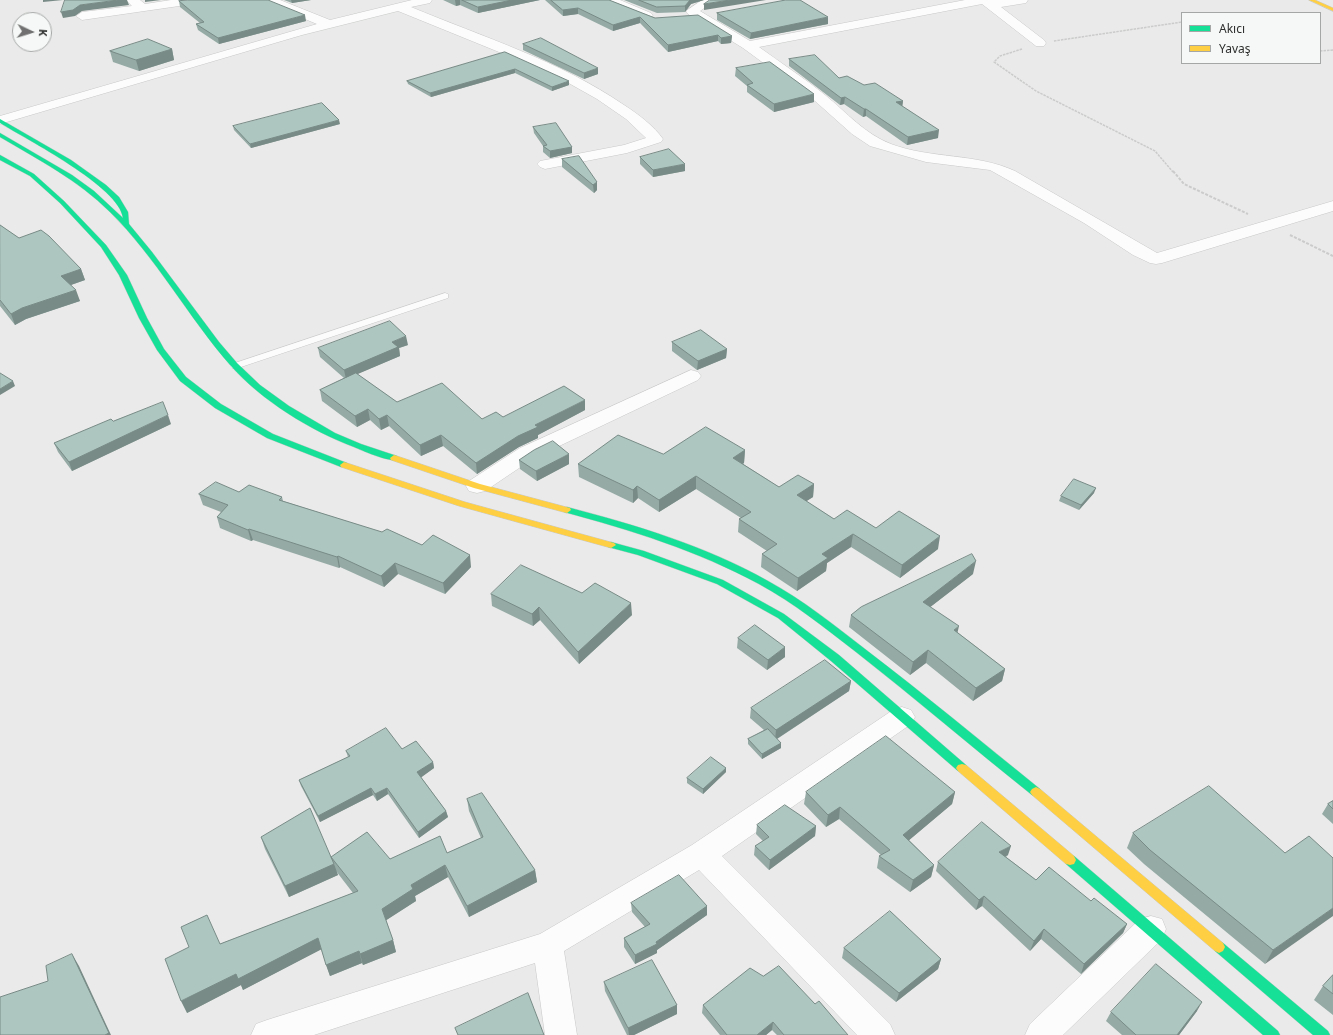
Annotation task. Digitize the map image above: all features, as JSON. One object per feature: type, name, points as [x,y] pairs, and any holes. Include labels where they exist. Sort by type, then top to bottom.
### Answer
[{"type":"main road","points":[[1311,0],[1333,10]]},
{"type":"main road","points":[[0,120],[104,187],[123,206],[126,216],[125,225]]},
{"type":"main road","points":[[0,135],[65,172],[93,193],[138,239],[211,337],[235,366],[259,388],[292,411],[346,441],[477,486],[595,517],[685,548],[750,575],[805,608],[873,660],[1038,794],[1323,1035]]},
{"type":"main road","points":[[0,157],[32,175],[62,202],[104,246],[123,276],[143,318],[161,350],[183,379],[218,406],[270,436],[336,462],[462,504],[641,553],[720,582],[781,616],[835,658],[1273,1035]]},
{"type":"street","points":[[132,0],[143,8]]},
{"type":"street","points":[[82,16],[193,0]]},
{"type":"street","points":[[270,0],[328,24]]},
{"type":"street","points":[[0,120],[158,74],[228,51],[328,24],[426,0]]},
{"type":"street","points":[[610,0],[656,19]]},
{"type":"street","points":[[710,0],[692,11],[748,45],[820,98],[857,131],[875,143],[926,158],[993,166],[1010,174],[1090,220],[1139,251],[1156,259],[1333,206]]},
{"type":"street","points":[[748,45],[987,2],[1022,0]]},
{"type":"street","points":[[987,2],[1040,43]]},
{"type":"street","points":[[400,7],[542,65],[598,93],[630,114],[656,140],[627,149],[545,164]]},
{"type":"street","points":[[681,17],[720,13]]},
{"type":"street","points":[[477,486],[527,453],[691,376]]},
{"type":"street","points":[[267,1035],[548,945],[702,854],[902,717]]},
{"type":"street","points":[[702,854],[879,1035]]},
{"type":"street","points":[[1041,1035],[1151,929]]},
{"type":"street","points":[[548,945],[561,1035]]},
{"type":"lane","points":[[235,366],[444,296]]},
{"type":"path","points":[[1181,22],[1040,43],[1000,56],[994,62],[1036,91],[1155,150],[1184,184],[1271,225],[1311,247],[1333,256]]},
{"type":"path","points":[[1321,51],[1333,50]]},
{"type":"building","points":[[65,0],[118,0],[80,5],[73,10],[61,12]]},
{"type":"building","points":[[268,0],[305,15],[218,38],[196,24],[204,22],[179,1]]},
{"type":"building","points":[[462,0],[512,0],[478,7]]},
{"type":"building","points":[[551,0],[609,0],[655,18],[698,15],[732,36],[721,38],[718,35],[668,45],[640,17],[613,25],[578,8],[563,10]]},
{"type":"building","points":[[639,0],[690,0],[685,6],[657,7]]},
{"type":"building","points":[[710,0],[730,0],[704,4]]},
{"type":"building","points":[[786,0],[800,0],[828,17],[751,33],[717,13]]},
{"type":"building","points":[[541,38],[598,68],[584,73],[523,44]]},
{"type":"building","points":[[148,39],[172,49],[136,60],[110,51]]},
{"type":"building","points":[[505,52],[569,81],[552,87],[515,69],[430,93],[407,81]]},
{"type":"building","points":[[815,55],[839,78],[847,76],[864,85],[875,83],[903,101],[896,102],[939,130],[908,137],[866,109],[845,97],[841,98],[789,59]]},
{"type":"building","points":[[770,62],[814,94],[774,104],[747,85],[753,83],[736,68]]},
{"type":"building","points":[[322,103],[339,120],[250,144],[233,126]]},
{"type":"building","points":[[556,123],[572,147],[550,151],[543,146],[547,145],[533,127]]},
{"type":"building","points":[[669,149],[685,164],[653,170],[640,157]]},
{"type":"building","points":[[579,156],[597,182],[593,185],[562,159]]},
{"type":"building","points":[[0,225],[19,238],[41,230],[49,236],[81,269],[61,276],[76,290],[22,308],[11,314],[0,300]]},
{"type":"building","points":[[390,321],[406,336],[392,342],[398,347],[344,370],[318,348]]},
{"type":"building","points":[[701,330],[727,349],[698,361],[672,342]]},
{"type":"building","points":[[0,373],[13,381],[0,389]]},
{"type":"building","points":[[356,373],[397,402],[442,383],[482,419],[496,412],[503,417],[564,386],[585,400],[535,425],[538,427],[518,436],[476,463],[441,435],[420,445],[387,415],[379,419],[368,409],[355,416],[320,390]]},
{"type":"building","points":[[163,402],[168,415],[69,462],[54,443],[111,419],[113,421]]},
{"type":"building","points":[[706,427],[745,450],[733,458],[779,487],[798,475],[814,484],[797,495],[834,519],[847,510],[876,528],[899,511],[940,536],[902,565],[853,534],[822,554],[828,558],[798,578],[762,554],[777,544],[739,519],[751,512],[696,476],[659,500],[637,486],[633,490],[578,464],[618,435],[663,454]]},
{"type":"building","points":[[553,441],[569,454],[536,471],[519,460],[534,450]]},
{"type":"building","points":[[1074,479],[1096,488],[1081,505],[1061,496]]},
{"type":"building","points":[[216,482],[239,492],[249,485],[282,497],[279,500],[382,532],[387,529],[422,545],[433,535],[470,555],[443,583],[395,563],[381,576],[338,556],[337,557],[249,529],[248,530],[217,517],[228,505],[199,494]]},
{"type":"building","points":[[972,554],[976,561],[923,602],[959,626],[954,630],[1005,669],[976,688],[928,650],[913,662],[851,615],[861,607]]},
{"type":"building","points":[[521,565],[582,593],[595,583],[631,603],[578,652],[539,607],[532,614],[491,594]]},
{"type":"building","points":[[755,625],[785,647],[768,660],[738,638]]},
{"type":"building","points":[[825,660],[851,681],[776,730],[751,708]]},
{"type":"building","points":[[386,728],[402,749],[416,741],[433,762],[417,772],[446,811],[418,832],[387,788],[375,794],[371,788],[318,816],[299,780],[350,756],[346,751]]},
{"type":"building","points":[[768,729],[781,743],[762,754],[748,739]]},
{"type":"building","points":[[886,736],[955,792],[903,835],[934,865],[913,880],[879,856],[890,850],[840,807],[828,815],[806,792]]},
{"type":"building","points":[[711,757],[726,768],[703,789],[687,778]]},
{"type":"building","points":[[1209,786],[1285,853],[1309,836],[1333,858],[1333,908],[1273,950],[1150,850],[1133,833]]},
{"type":"building","points":[[482,793],[535,870],[467,906],[445,865],[411,885],[413,889],[382,909],[393,940],[360,954],[359,951],[326,965],[318,938],[238,979],[236,974],[181,1001],[165,959],[189,947],[181,927],[207,915],[220,944],[358,891],[331,857],[367,832],[390,859],[440,836],[447,853],[483,837],[467,799]]},
{"type":"building","points":[[1333,801],[1333,809],[1328,804]]},
{"type":"building","points":[[785,805],[816,826],[770,860],[755,846],[769,837],[757,825]]},
{"type":"building","points":[[310,808],[334,864],[285,886],[261,837]]},
{"type":"building","points":[[982,822],[1011,846],[999,852],[1036,880],[1049,867],[1091,901],[1094,898],[1127,924],[1084,964],[1044,929],[1034,941],[984,896],[979,900],[938,862]]},
{"type":"building","points":[[679,875],[707,906],[656,942],[657,944],[635,955],[624,938],[650,924],[631,903]]},
{"type":"building","points":[[890,911],[941,959],[899,993],[844,948]]},
{"type":"building","points":[[72,954],[109,1033],[105,1035],[0,1035],[0,997],[48,981],[46,966]]},
{"type":"building","points":[[652,960],[677,1005],[628,1028],[604,982]]},
{"type":"building","points":[[1156,964],[1202,1002],[1177,1035],[1136,1035],[1111,1012]]},
{"type":"building","points":[[779,966],[815,1004],[819,1001],[848,1035],[784,1035],[773,1022],[757,1035],[727,1035],[703,1005],[750,968],[763,976]]},
{"type":"building","points":[[1333,975],[1333,994],[1323,986]]},
{"type":"building","points":[[528,993],[544,1035],[458,1035],[455,1028]]},
{"type":"traffic: fast","points":[[0,121],[68,161],[104,187],[117,199],[124,210],[126,216],[125,225]]},
{"type":"traffic: fast","points":[[0,135],[70,176],[92,192],[113,211],[132,231],[216,343],[234,365],[257,387],[286,408],[332,434],[358,446],[394,458]]},
{"type":"traffic: fast","points":[[0,157],[32,175],[62,202],[104,246],[123,275],[143,318],[161,350],[183,379],[218,406],[270,436],[344,465]]},
{"type":"traffic: fast","points":[[567,510],[637,530],[683,546],[763,582],[778,591],[818,618],[880,665],[1036,792]]},
{"type":"traffic: fast","points":[[611,545],[641,553],[720,582],[781,616],[835,658],[962,768]]},
{"type":"traffic: fast","points":[[1070,860],[1273,1035]]},
{"type":"traffic: fast","points":[[1219,947],[1323,1035]]},
{"type":"traffic: slow","points":[[1311,0],[1333,10]]},
{"type":"traffic: slow","points":[[394,458],[477,486],[567,510]]},
{"type":"traffic: slow","points":[[344,465],[462,504],[611,545]]},
{"type":"traffic: slow","points":[[962,768],[1070,860]]},
{"type":"traffic: slow","points":[[1036,792],[1219,947]]}]
